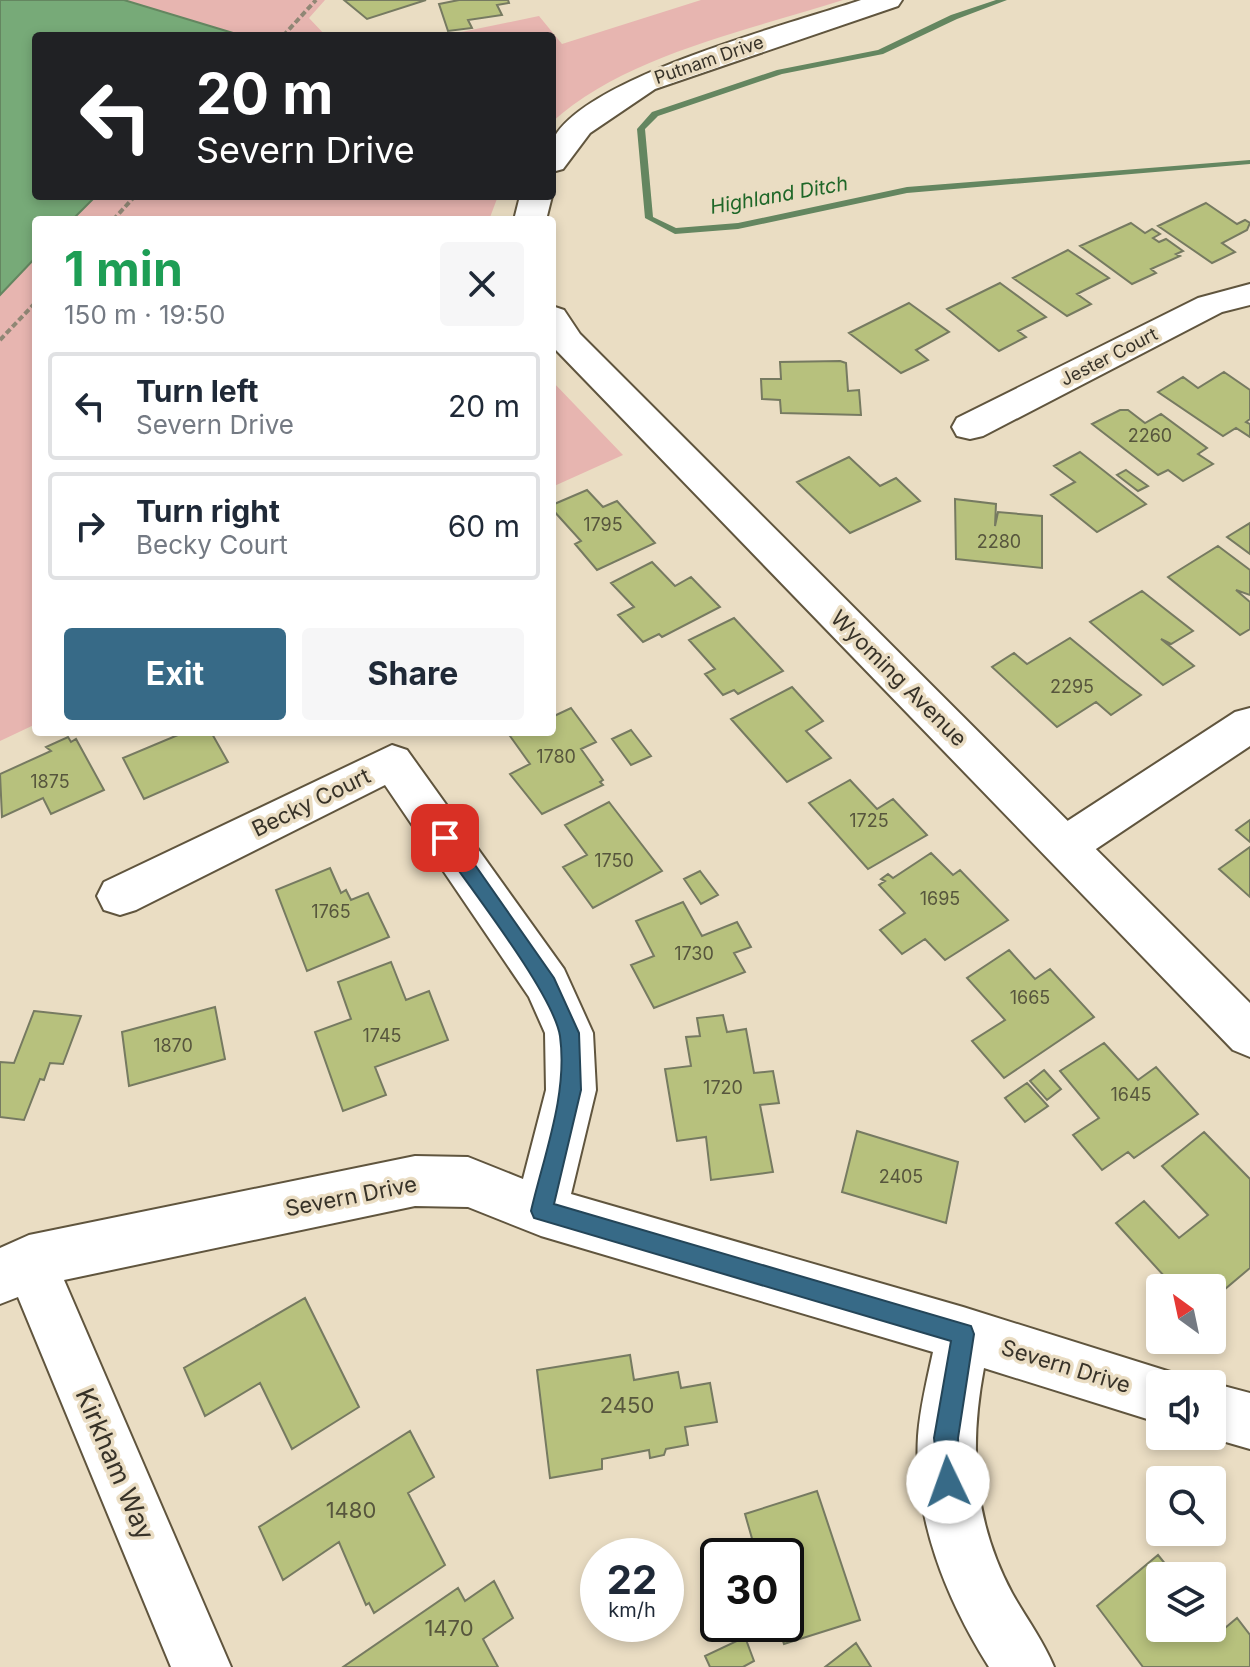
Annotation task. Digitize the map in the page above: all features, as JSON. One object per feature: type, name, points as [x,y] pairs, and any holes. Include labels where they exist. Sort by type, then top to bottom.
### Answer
[{"type":"street","name":"Putnam Drive","points":[[556,151],[572,132],[617,98],[645,83],[888,0]]},
{"type":"street","name":"Jester Court","points":[[970,427],[1210,305],[1250,294]]},
{"type":"street","name":"Wyoming Avenue","points":[[556,323],[568,342],[1250,1035]]},
{"type":"street","points":[[1065,846],[1250,724]]},
{"type":"street","name":"Becky Court","points":[[120,896],[392,762],[547,984],[569,1033],[571,1090],[541,1211]]},
{"type":"street","name":"Severn Drive","points":[[15,1269],[415,1181],[468,1182],[541,1211],[1146,1391]]},
{"type":"street","name":"Kirkham Way","points":[[15,1269],[201,1667]]},
{"type":"street","points":[[963,1334],[946,1438],[950,1503],[970,1574],[1024,1667]]},
{"type":"street","points":[[1226,1415],[1250,1421]]},
{"type":"path","points":[[287,32],[316,0]]},
{"type":"path","points":[[117,216],[131,200]]},
{"type":"path","points":[[0,340],[32,306]]},
{"type":"shaded area","points":[[0,0],[325,0],[309,18],[322,32],[32,32],[32,200],[496,200],[490,216],[32,216],[32,726],[0,741]]},
{"type":"shaded area","points":[[0,0],[124,0],[230,32],[32,32],[32,200],[92,200],[76,216],[32,216],[32,261],[0,295]]},
{"type":"shaded area","points":[[701,0],[843,0],[729,34],[652,62],[615,79],[556,119],[556,37],[562,44]]},
{"type":"shaded area","points":[[539,16],[552,32],[461,32]]},
{"type":"shaded area","points":[[556,385],[623,455],[556,485]]},
{"type":"building","points":[[344,0],[426,0],[367,19]]},
{"type":"building","points":[[459,0],[508,0],[509,3],[497,5],[502,15],[468,20],[472,28],[448,31],[439,4]]},
{"type":"building","points":[[1206,203],[1237,224],[1245,220],[1250,223],[1247,230],[1222,243],[1235,252],[1212,263],[1158,226]]},
{"type":"building","points":[[1131,223],[1145,233],[1152,229],[1160,234],[1153,238],[1159,242],[1166,239],[1183,251],[1176,254],[1180,256],[1151,269],[1156,273],[1132,284],[1080,246]]},
{"type":"building","points":[[1068,250],[1109,278],[1077,294],[1091,304],[1067,316],[1013,278]]},
{"type":"building","points":[[1000,283],[1046,317],[1018,331],[1026,337],[999,351],[947,309]]},
{"type":"building","points":[[909,303],[949,332],[916,350],[928,360],[901,373],[849,333]]},
{"type":"building","points":[[780,362],[846,363],[848,391],[859,390],[861,415],[781,413],[780,400],[762,399],[761,379],[781,379]]},
{"type":"building","points":[[1224,372],[1250,390],[1250,419],[1246,422],[1250,424],[1250,437],[1236,428],[1223,436],[1158,392],[1183,377],[1198,388]]},
{"type":"building","points":[[1120,410],[1128,410],[1145,423],[1161,414],[1207,448],[1198,454],[1213,464],[1183,481],[1168,470],[1158,475],[1092,424]]},
{"type":"building","points":[[1080,452],[1146,504],[1097,532],[1051,495],[1075,482],[1054,466]]},
{"type":"building","points":[[849,457],[880,486],[896,478],[920,501],[850,533],[797,482]]},
{"type":"building","points":[[1126,470],[1148,486],[1138,491],[1117,475]]},
{"type":"building","points":[[587,490],[603,507],[617,501],[655,543],[597,570],[575,544],[581,541],[556,513],[556,503]]},
{"type":"building","points":[[955,499],[996,504],[995,526],[998,512],[1042,516],[1042,568],[956,559]]},
{"type":"building","points":[[1250,523],[1250,554],[1227,537]]},
{"type":"building","points":[[1218,546],[1250,570],[1250,595],[1236,590],[1250,602],[1250,629],[1240,635],[1168,577]]},
{"type":"building","points":[[652,562],[675,586],[691,577],[720,607],[662,637],[659,634],[643,642],[618,615],[634,607],[611,583]]},
{"type":"building","points":[[1142,591],[1193,631],[1171,644],[1161,639],[1194,666],[1163,685],[1090,622]]},
{"type":"building","points":[[734,618],[783,671],[738,694],[734,690],[723,695],[705,674],[715,669],[689,640]]},
{"type":"building","points":[[1070,638],[1141,695],[1111,715],[1096,702],[1057,727],[992,667],[1014,653],[1027,664]]},
{"type":"building","points":[[792,687],[823,721],[806,731],[831,758],[787,782],[731,719]]},
{"type":"building","points":[[571,708],[596,742],[581,749],[603,780],[600,782],[603,785],[542,814],[510,774],[530,764],[510,736],[556,736],[556,715]]},
{"type":"building","points":[[631,730],[651,756],[631,765],[612,739]]},
{"type":"building","points":[[175,736],[213,736],[228,762],[144,799],[123,758]]},
{"type":"building","points":[[68,737],[71,742],[76,739],[104,790],[51,814],[43,798],[2,817],[0,774],[51,751],[46,747]]},
{"type":"building","points":[[850,780],[877,809],[893,799],[927,835],[868,869],[809,803]]},
{"type":"building","points":[[609,802],[662,871],[593,908],[563,867],[587,855],[565,825]]},
{"type":"building","points":[[1250,820],[1250,842],[1236,830]]},
{"type":"building","points":[[1250,847],[1250,897],[1219,869]]},
{"type":"building","points":[[931,853],[953,875],[960,870],[1008,920],[945,960],[925,939],[902,954],[880,930],[905,913],[879,885],[885,881],[881,879],[888,874],[893,878]]},
{"type":"building","points":[[330,868],[341,893],[346,890],[351,900],[368,893],[389,937],[307,971],[276,890]]},
{"type":"building","points":[[700,871],[718,895],[701,904],[684,879]]},
{"type":"building","points":[[683,902],[702,936],[737,922],[751,947],[734,953],[745,972],[654,1008],[631,965],[654,956],[636,921]]},
{"type":"building","points":[[1009,950],[1035,979],[1050,969],[1094,1017],[1004,1078],[972,1041],[1005,1020],[967,978]]},
{"type":"building","points":[[391,962],[406,1000],[429,991],[448,1040],[375,1067],[386,1095],[343,1111],[315,1032],[351,1019],[338,982]]},
{"type":"building","points":[[215,1007],[225,1059],[129,1086],[122,1032]]},
{"type":"building","points":[[34,1011],[81,1016],[63,1064],[50,1063],[44,1080],[40,1079],[24,1120],[0,1117],[0,1062],[14,1063]]},
{"type":"building","points":[[723,1015],[727,1032],[746,1029],[754,1073],[773,1071],[779,1103],[760,1105],[773,1172],[711,1180],[706,1137],[677,1141],[665,1069],[691,1066],[686,1037],[700,1036],[697,1018]]},
{"type":"building","points":[[1104,1043],[1138,1080],[1156,1067],[1198,1114],[1134,1158],[1128,1152],[1102,1170],[1073,1135],[1099,1118],[1060,1071]]},
{"type":"building","points":[[1044,1070],[1061,1089],[1047,1100],[1030,1081]]},
{"type":"building","points":[[1027,1083],[1048,1106],[1025,1122],[1005,1098]]},
{"type":"building","points":[[857,1131],[958,1162],[946,1223],[842,1192]]},
{"type":"building","points":[[1204,1132],[1250,1179],[1250,1268],[1226,1288],[1226,1274],[1162,1274],[1116,1223],[1144,1201],[1179,1238],[1208,1215],[1162,1166]]},
{"type":"building","points":[[305,1298],[359,1407],[292,1449],[260,1383],[205,1416],[184,1368]]},
{"type":"building","points":[[630,1355],[634,1380],[678,1372],[681,1388],[710,1383],[717,1422],[685,1427],[688,1445],[666,1449],[664,1455],[650,1458],[649,1450],[602,1459],[602,1469],[550,1478],[537,1370]]},
{"type":"building","points":[[410,1431],[434,1477],[408,1493],[445,1565],[374,1613],[369,1603],[366,1605],[339,1542],[283,1580],[259,1527]]},
{"type":"building","points":[[817,1491],[860,1620],[804,1638],[804,1538],[752,1538],[745,1514]]},
{"type":"building","points":[[1158,1555],[1164,1562],[1150,1562]]},
{"type":"building","points":[[1146,1565],[1146,1642],[1226,1642],[1226,1627],[1237,1618],[1250,1635],[1250,1667],[1143,1667],[1097,1606]]},
{"type":"building","points":[[494,1581],[513,1618],[483,1639],[498,1667],[343,1667],[458,1588],[465,1601]]},
{"type":"building","points":[[734,1642],[747,1642],[754,1661],[743,1667],[710,1667],[705,1656]]},
{"type":"building","points":[[856,1643],[871,1667],[825,1667]]},
{"type":"waterway","name":"Highland Ditch","points":[[1003,0],[954,17],[880,52],[780,72],[655,114],[641,129],[649,218],[675,231],[738,226],[907,190],[1250,162]]},
{"type":"route","points":[[445,838],[547,984],[569,1033],[571,1090],[541,1211],[963,1334],[946,1438],[948,1482]]}]
